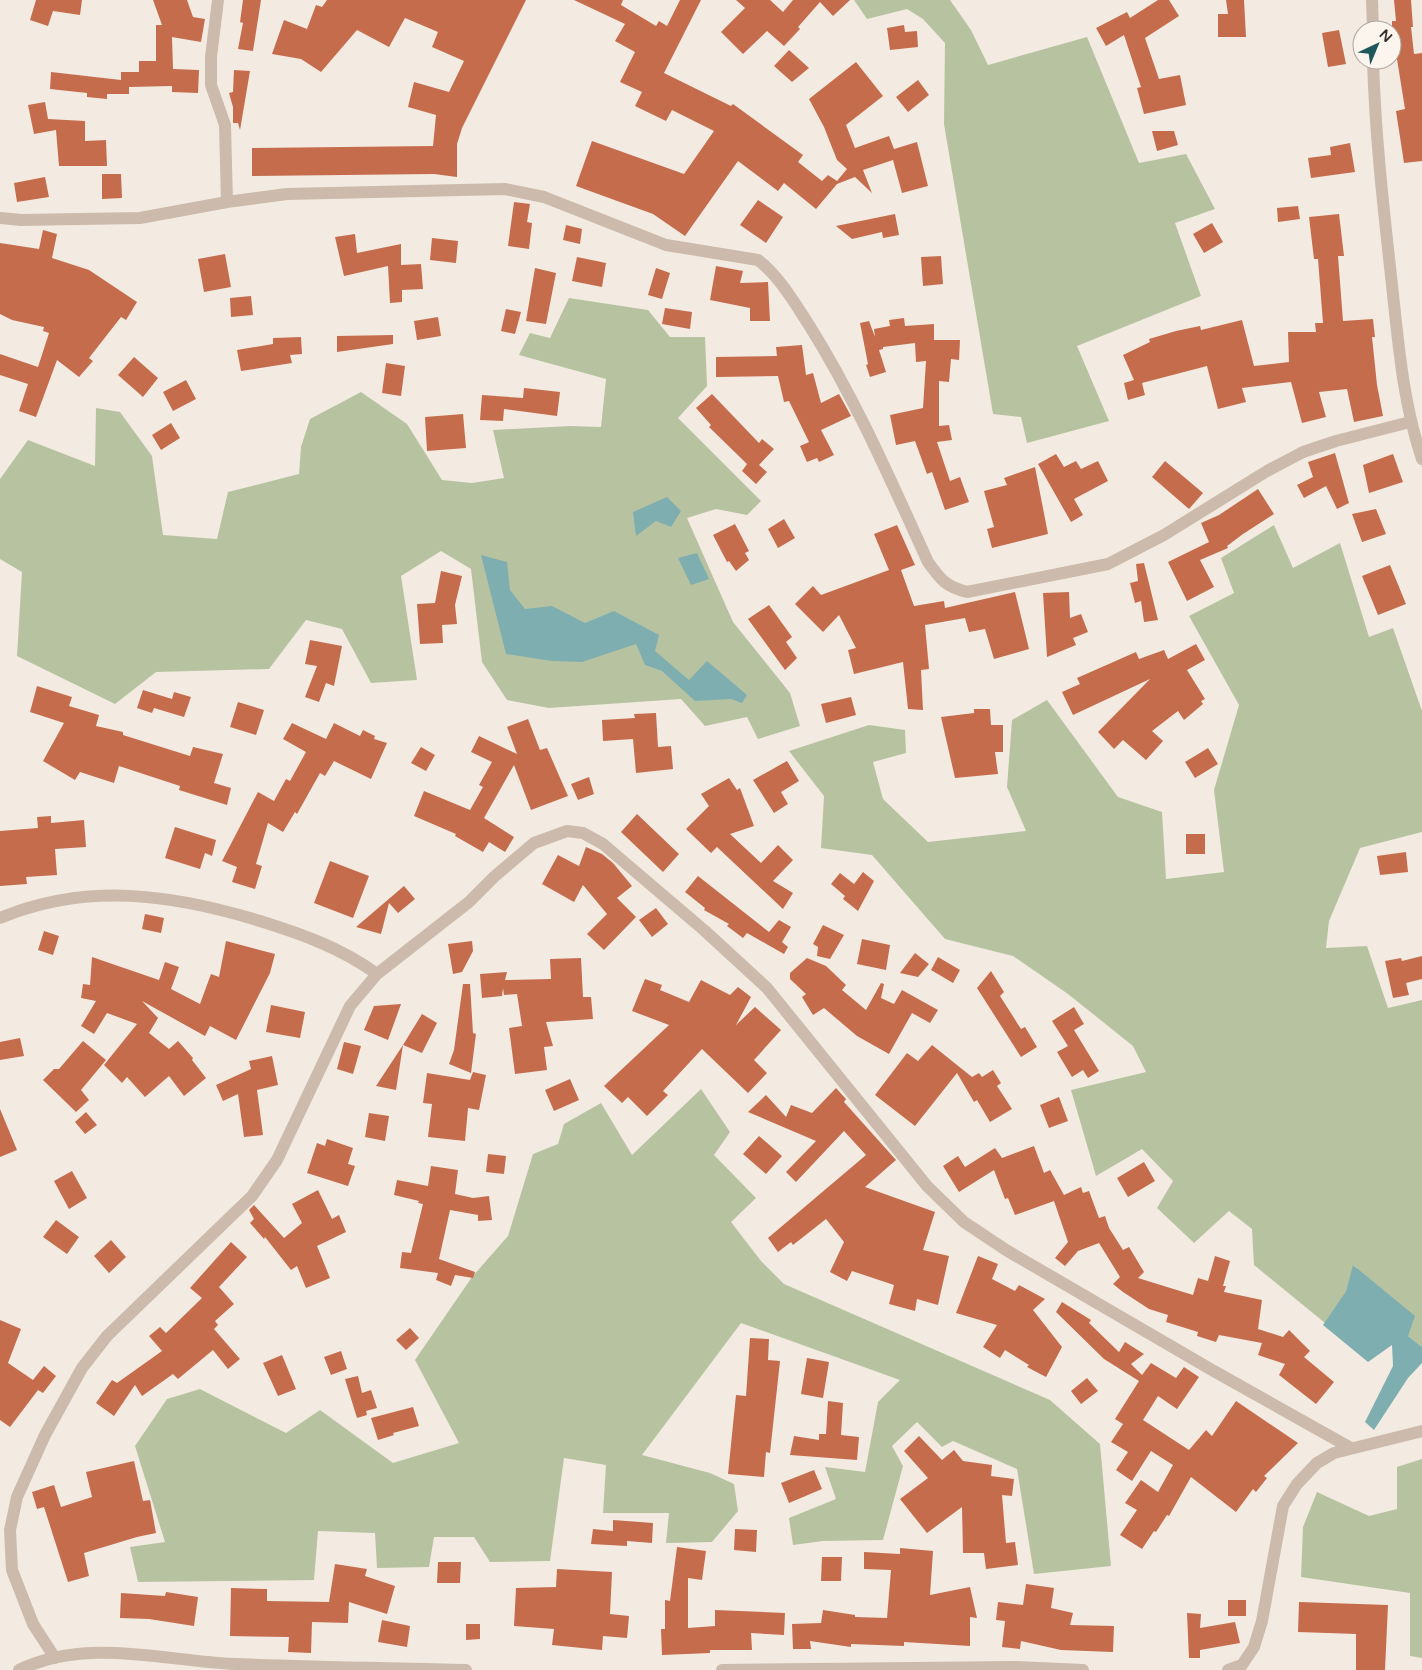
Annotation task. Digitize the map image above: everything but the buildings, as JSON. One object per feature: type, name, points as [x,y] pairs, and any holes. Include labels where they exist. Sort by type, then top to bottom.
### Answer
[{"type":"street","points":[[218,0],[211,57],[211,85],[225,124],[227,202]]},
{"type":"street","points":[[1372,0],[1373,20]]},
{"type":"street","points":[[1374,70],[1379,165],[1410,422],[1422,459]]},
{"type":"street","points":[[0,218],[21,220],[140,218],[227,202],[286,194],[505,190],[544,197],[666,245],[758,260],[770,269],[785,288],[856,404],[928,562],[949,587],[967,592],[1108,564],[1164,536],[1267,471],[1303,452],[1336,441],[1410,422]]},
{"type":"street","points":[[55,1658],[33,1624],[12,1570],[10,1530],[17,1498],[46,1435],[82,1368],[107,1336],[252,1196],[277,1160],[350,1006],[377,974],[470,902],[495,876],[534,843],[567,831],[583,833],[604,844],[705,931],[767,988],[927,1186],[964,1222],[1006,1250],[1212,1370],[1351,1448]]},
{"type":"street","points":[[0,918],[20,910],[77,896],[143,895],[190,902],[297,932],[337,949],[377,974]]},
{"type":"street","points":[[1228,1670],[1242,1664],[1254,1646],[1262,1621],[1283,1506],[1297,1484],[1317,1463],[1334,1453],[1422,1431]]},
{"type":"street","points":[[19,1670],[55,1658],[113,1652],[233,1664],[466,1670]]},
{"type":"street","points":[[722,1670],[1014,1667],[1083,1670]]},
{"type":"green space","points":[[854,0],[950,0],[971,30],[988,65],[1087,37],[1139,163],[1186,154],[1215,209],[1175,223],[1201,296],[1077,346],[1109,421],[1027,443],[1021,417],[993,414],[944,124],[945,43],[923,19],[907,9],[867,19]]},
{"type":"green space","points":[[569,298],[648,310],[670,337],[705,337],[707,386],[678,418],[761,501],[747,515],[716,509],[687,518],[733,622],[790,693],[800,726],[758,739],[747,717],[705,726],[681,699],[549,708],[507,700],[482,662],[471,569],[441,551],[401,576],[417,680],[371,683],[342,629],[306,620],[269,669],[156,672],[115,704],[17,656],[22,572],[0,559],[0,479],[28,440],[95,466],[96,408],[120,412],[152,456],[163,535],[217,539],[228,492],[299,474],[301,447],[310,419],[361,392],[407,424],[442,480],[472,483],[504,478],[493,430],[570,426],[601,427],[606,379],[519,355],[530,333],[550,338]]},
{"type":"green space","points":[[1274,525],[1293,568],[1340,543],[1369,637],[1393,628],[1422,711],[1422,832],[1360,848],[1329,921],[1326,948],[1367,946],[1388,1008],[1422,1000],[1422,1347],[1408,1336],[1354,1265],[1346,1291],[1325,1323],[1254,1265],[1252,1229],[1229,1211],[1194,1243],[1157,1208],[1173,1181],[1142,1149],[1096,1176],[1071,1090],[1146,1072],[1133,1046],[1068,994],[1013,956],[945,939],[872,855],[821,848],[824,796],[789,751],[869,725],[905,730],[906,753],[873,762],[883,799],[928,842],[1026,831],[1007,787],[1012,720],[1047,700],[1118,797],[1162,812],[1166,879],[1224,872],[1214,790],[1239,705],[1189,616],[1234,593],[1221,558]]},
{"type":"green space","points":[[701,1089],[730,1132],[714,1155],[756,1198],[731,1222],[761,1261],[784,1284],[1050,1400],[1100,1444],[1111,1566],[1034,1574],[1017,1469],[953,1441],[942,1447],[917,1422],[892,1446],[903,1466],[883,1540],[823,1541],[793,1545],[789,1518],[836,1499],[825,1467],[865,1472],[878,1402],[900,1380],[741,1323],[642,1455],[710,1473],[734,1484],[738,1511],[712,1542],[666,1543],[669,1513],[603,1513],[606,1465],[564,1458],[550,1561],[490,1562],[474,1537],[434,1537],[429,1567],[377,1568],[375,1533],[318,1531],[314,1580],[138,1582],[130,1547],[165,1542],[135,1446],[167,1399],[200,1389],[286,1433],[320,1410],[393,1463],[459,1443],[415,1360],[472,1277],[508,1236],[533,1154],[558,1144],[564,1124],[601,1103],[632,1155]]},
{"type":"green space","points":[[1422,1459],[1422,1658],[1410,1656],[1410,1593],[1301,1577],[1303,1527],[1317,1492],[1369,1516],[1397,1509],[1397,1467]]},
{"type":"water","points":[[667,497],[681,511],[671,527],[656,521],[636,536],[633,512]]},
{"type":"water","points":[[697,553],[709,579],[691,585],[678,558]]},
{"type":"water","points":[[481,555],[507,562],[510,590],[525,609],[552,606],[585,623],[614,611],[659,635],[655,651],[689,680],[707,661],[747,695],[742,703],[731,699],[695,701],[662,671],[645,665],[636,644],[582,662],[552,661],[506,654]]},
{"type":"water","points":[[1353,1265],[1415,1316],[1408,1336],[1422,1347],[1422,1363],[1408,1378],[1374,1430],[1365,1422],[1393,1366],[1392,1345],[1368,1362],[1323,1325],[1346,1291]]}]
